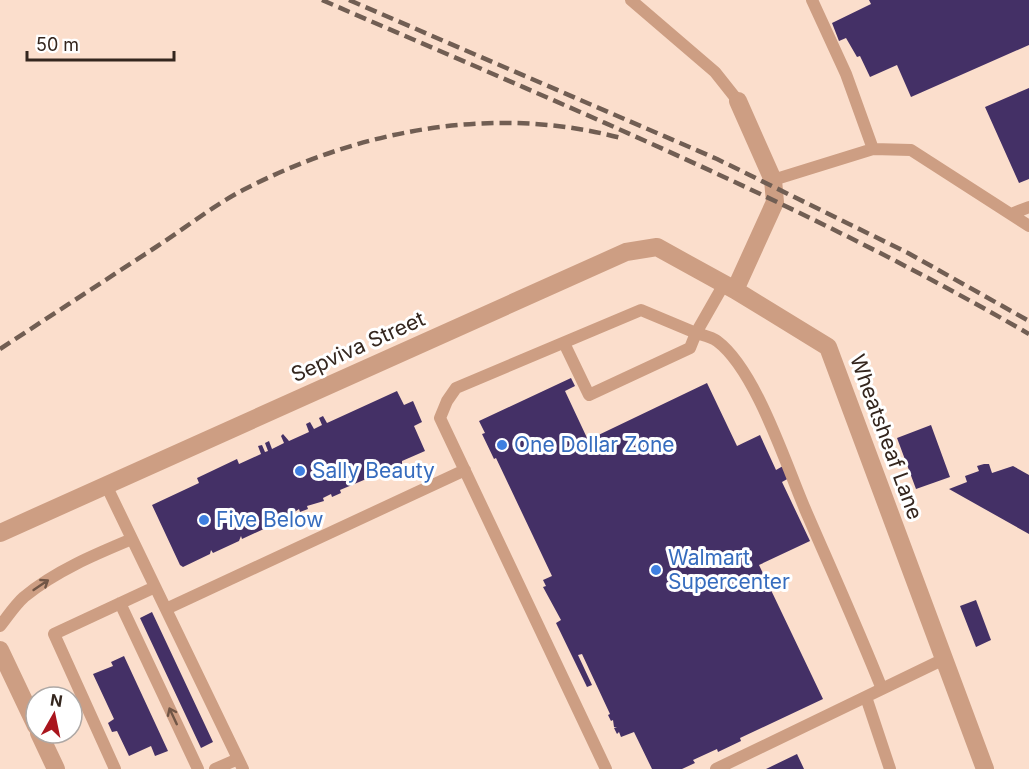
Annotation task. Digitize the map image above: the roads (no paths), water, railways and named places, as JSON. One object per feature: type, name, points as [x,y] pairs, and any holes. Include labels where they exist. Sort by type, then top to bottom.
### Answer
[{"type":"street","points":[[729,287],[775,202],[773,180],[738,101]]},
{"type":"street","name":"Sepviva Street","points":[[0,533],[626,252],[657,247],[729,287]]},
{"type":"street","name":"Wheatsheaf Lane","points":[[729,287],[828,347],[985,769]]},
{"type":"street","points":[[0,650],[24,701]]},
{"type":"street","points":[[45,745],[56,769]]},
{"type":"lane","points":[[631,0],[715,72],[738,101]]},
{"type":"lane","points":[[812,0],[846,74],[873,149]]},
{"type":"lane","points":[[773,180],[873,149],[911,150],[1029,226]]},
{"type":"lane","points":[[1011,214],[1029,207]]},
{"type":"lane","points":[[564,343],[589,395],[690,348],[696,333],[729,287]]},
{"type":"lane","points":[[606,769],[440,418],[447,401],[456,388],[641,310],[717,340],[743,371],[787,460],[804,507],[846,600],[882,689]]},
{"type":"lane","points":[[166,609],[465,470]]},
{"type":"lane","points":[[106,485],[240,764],[215,769]]},
{"type":"lane","points":[[0,626],[22,598],[45,582],[105,550],[132,539]]},
{"type":"lane","points":[[115,769],[54,634],[155,587]]},
{"type":"lane","points":[[120,603],[198,769]]},
{"type":"lane","points":[[716,769],[944,659]]},
{"type":"lane","points":[[866,697],[890,769]]},
{"type":"railway","points":[[322,0],[591,117],[769,198],[944,286],[1029,334]]},
{"type":"railway","points":[[349,0],[717,159],[908,253],[1029,321]]},
{"type":"railway","points":[[0,349],[232,196],[287,169],[333,152],[380,138],[428,129],[476,124],[524,123],[573,128],[621,138]]},
{"type":"place","name":"One Dollar Zone","points":[[502,445]]},
{"type":"place","name":"Sally Beauty","points":[[300,471]]},
{"type":"place","name":"Five Below","points":[[204,520]]},
{"type":"place","name":"Walmart Supercenter","points":[[656,570]]}]
